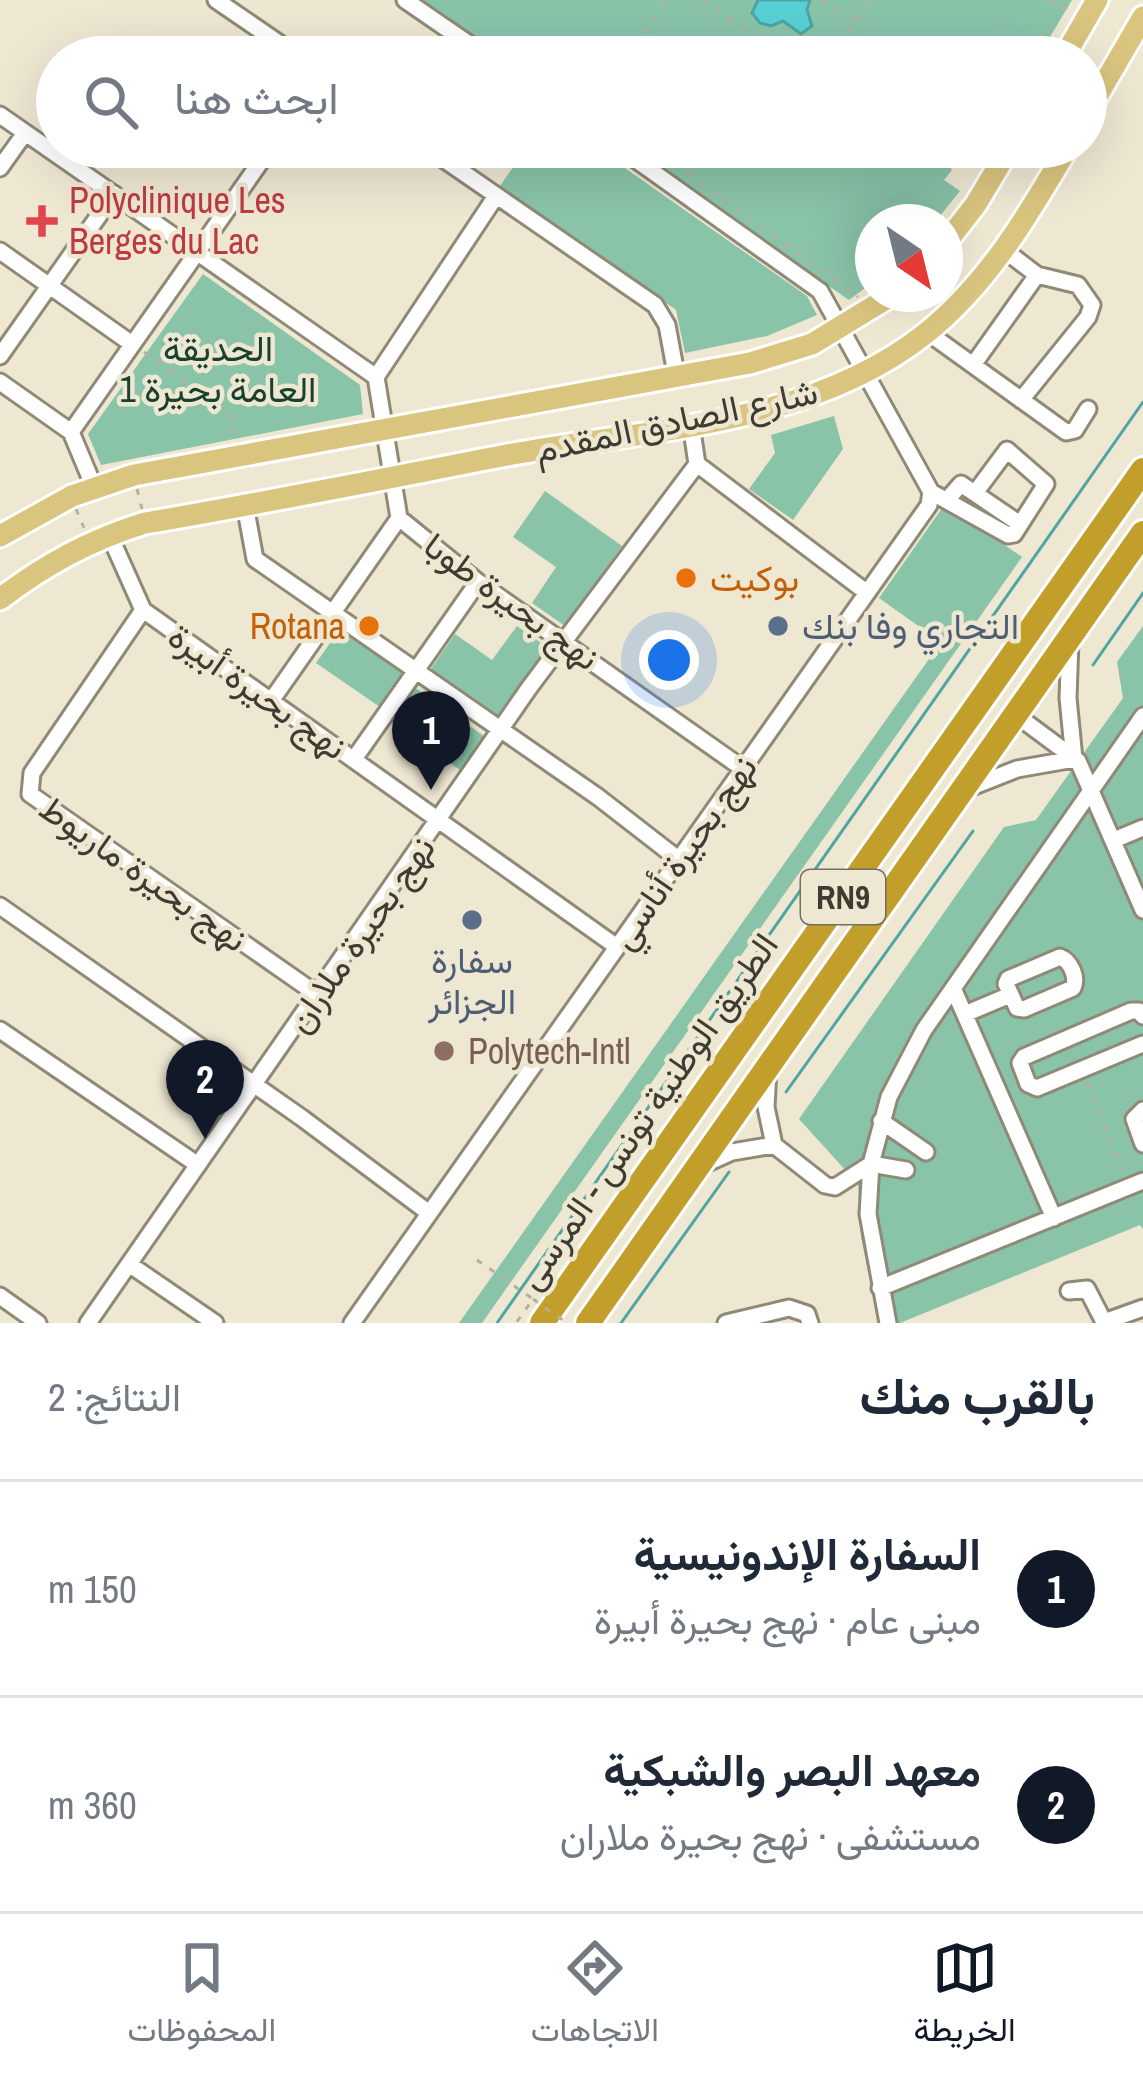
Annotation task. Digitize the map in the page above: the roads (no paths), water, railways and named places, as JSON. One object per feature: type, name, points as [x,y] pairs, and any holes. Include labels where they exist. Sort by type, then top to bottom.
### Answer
[{"type":"highway","name":"الطريق الوطنية تونس - المرسى","points":[[537,1311],[986,697],[1143,470]]},
{"type":"highway","name":"الطريق الوطنية تونس - المرسى","points":[[588,1323],[1143,533]]},
{"type":"highway","points":[[986,697],[1016,716]]},
{"type":"main road","points":[[1076,36],[1097,0]]},
{"type":"main road","points":[[1107,79],[1143,17]]},
{"type":"main road","points":[[963,221],[997,168]]},
{"type":"main road","name":"شارع الصادق المقدم","points":[[0,599],[34,573],[99,537],[145,524],[784,405],[863,374],[927,332],[973,288],[1054,168]]},
{"type":"main road","name":"شارع الصادق المقدم","points":[[0,536],[72,496],[134,475],[677,379],[791,351],[865,312]]},
{"type":"street","points":[[216,0],[268,36]]},
{"type":"street","points":[[405,0],[457,36]]},
{"type":"street","points":[[0,115],[36,141]]},
{"type":"street","points":[[0,168],[25,133]]},
{"type":"street","points":[[76,168],[376,377]]},
{"type":"street","points":[[70,432],[256,168]]},
{"type":"street","points":[[456,168],[655,305],[667,325],[677,379]]},
{"type":"street","points":[[648,168],[813,283],[939,496],[1003,534],[1013,533],[1046,484],[1010,451],[1002,454],[975,493]]},
{"type":"street","points":[[0,356],[114,194]]},
{"type":"street","points":[[395,478],[376,377],[496,196]]},
{"type":"street","points":[[1003,249],[1037,275],[1078,286],[1092,305],[1088,317],[1021,400]]},
{"type":"street","points":[[0,251],[132,344]]},
{"type":"street","points":[[973,365],[1037,275]]},
{"type":"street","points":[[927,332],[1066,432],[1075,430],[1088,410]]},
{"type":"street","points":[[0,382],[70,432],[94,487]]},
{"type":"street","points":[[691,424],[697,464],[866,592]]},
{"type":"street","name":"نهج بحيرة ملاران","points":[[88,1323],[500,730],[697,464]]},
{"type":"street","name":"نهج بحيرة طوبا","points":[[271,701],[399,518],[395,478]]},
{"type":"street","points":[[939,496],[958,484],[1020,524]]},
{"type":"street","name":"نهج بحيرة أناسي","points":[[352,1323],[866,592],[939,496]]},
{"type":"street","points":[[244,505],[255,559],[678,859]]},
{"type":"street","name":"نهج بحيرة طوبا","points":[[399,518],[478,582],[742,768]]},
{"type":"street","name":"نهج بحيرة أبيرة","points":[[99,537],[143,610],[617,946]]},
{"type":"street","points":[[354,759],[478,582]]},
{"type":"street","name":"نهج بحيرة ماريوط","points":[[143,610],[32,773],[31,794],[318,995]]},
{"type":"street","points":[[1071,638],[1068,698],[1074,759],[1143,910]]},
{"type":"street","points":[[1016,716],[1074,759]]},
{"type":"street","points":[[888,1323],[868,1214],[880,1120],[911,1051],[1143,716]]},
{"type":"street","points":[[962,791],[1016,769],[1074,759]]},
{"type":"street","points":[[1114,840],[1143,829]]},
{"type":"street","points":[[0,906],[429,1213]]},
{"type":"street","points":[[953,988],[1054,1218]]},
{"type":"street","points":[[965,1014],[1010,995]]},
{"type":"street","points":[[1143,1016],[1131,1011],[1020,1060],[1034,1088],[1143,1044]]},
{"type":"street","points":[[0,1030],[198,1165]]},
{"type":"street","points":[[768,1068],[766,1107],[773,1145],[830,1187],[871,1163],[907,1170]]},
{"type":"street","points":[[1143,1110],[1133,1119],[1143,1144]]},
{"type":"street","points":[[880,1120],[926,1152]]},
{"type":"street","points":[[695,1170],[733,1151],[773,1145]]},
{"type":"street","points":[[880,1288],[1136,1184]]},
{"type":"street","points":[[130,1264],[214,1323]]},
{"type":"street","points":[[1069,1291],[1084,1287],[1101,1320],[1107,1322],[1143,1308]]},
{"type":"street","points":[[0,1296],[38,1323]]},
{"type":"street","points":[[726,1323],[796,1308],[808,1314],[810,1323]]},
{"type":"water","points":[[758,0],[810,0],[807,10],[812,26],[801,34],[783,21],[771,26],[760,23],[752,13]]},
{"type":"waterway","points":[[497,1323],[1143,402]]},
{"type":"waterway","points":[[1093,665],[1143,593]]},
{"type":"waterway","points":[[786,1092],[973,831]]},
{"type":"waterway","points":[[621,1323],[729,1172]]},
{"type":"place","name":"Polyclinique Les Berges du Lac","points":[[42,221]]},
{"type":"place","name":"بوكيت","points":[[686,578]]},
{"type":"place","name":"Rotana","points":[[369,626]]},
{"type":"place","name":"التجاري وفا بنك","points":[[778,626]]},
{"type":"place","name":"السفارة الإندونيسية","points":[[431,790]]},
{"type":"place","name":"سفارة الجزائر","points":[[472,920]]},
{"type":"place","name":"Polytech-Intl","points":[[444,1051]]},
{"type":"place","name":"معهد البصر والشبكية","points":[[205,1139]]},
{"type":"park label","name":"الحديقة العامة بحيرة 1","points":[[218,368]]}]
